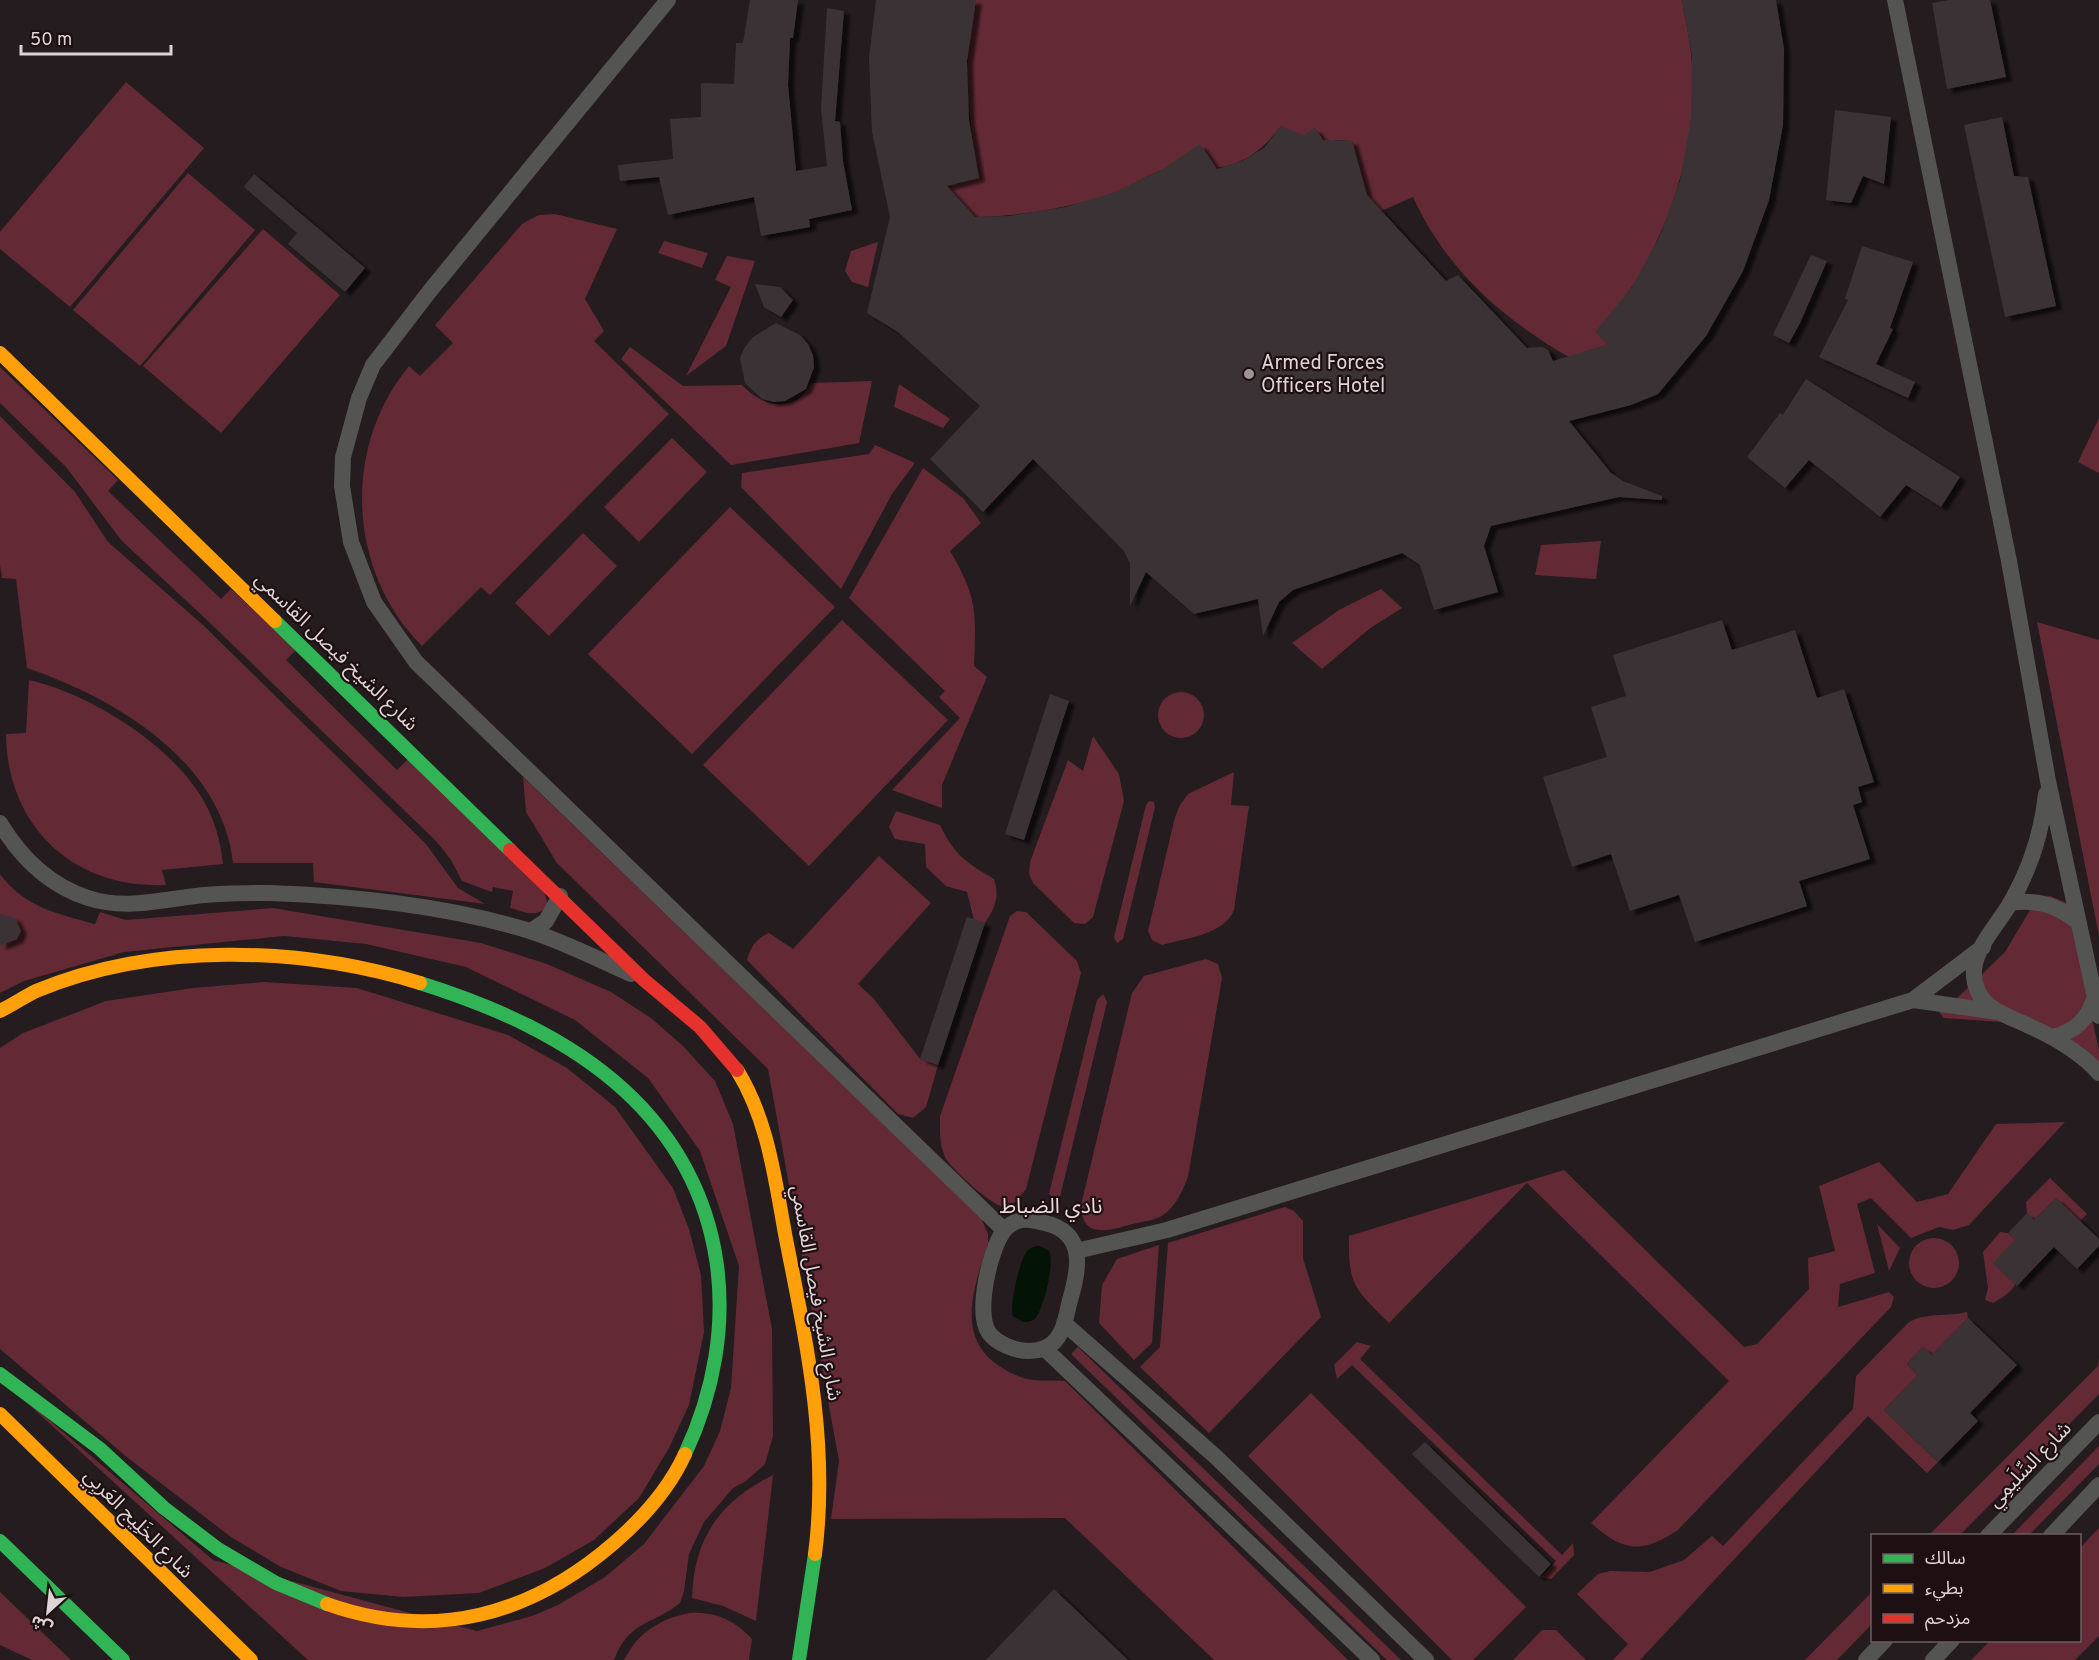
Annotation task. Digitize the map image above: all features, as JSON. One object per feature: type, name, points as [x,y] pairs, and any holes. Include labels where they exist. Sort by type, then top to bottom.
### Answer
[{"type":"main road","name":"شارع الشيخ فيصل القاسمي","points":[[0,353],[645,980],[696,1023],[729,1057],[756,1106],[774,1176],[816,1395],[820,1437],[819,1515],[800,1660]]},
{"type":"main road","points":[[0,1011],[40,989],[120,965],[200,956],[324,961],[374,969],[495,1008],[561,1043],[601,1072],[643,1110],[678,1154],[700,1196],[715,1236],[722,1287],[717,1352],[696,1432],[676,1472],[655,1504],[595,1563],[562,1586],[529,1602],[499,1612],[432,1621],[366,1615],[298,1593],[231,1558],[148,1494],[98,1448],[0,1374]]},
{"type":"main road","name":"شارع الخَلِيج العَربِي","points":[[0,1414],[251,1660]]},
{"type":"main road","points":[[0,1541],[123,1660]]},
{"type":"street","points":[[668,0],[429,292],[373,365],[359,398],[343,457],[342,486],[351,542],[374,602],[416,662],[1004,1230]]},
{"type":"street","points":[[1895,0],[2009,561],[2048,781],[2099,1016]]},
{"type":"street","points":[[2048,781],[2036,844],[2010,903],[1976,958],[1975,985],[1981,997],[2001,1013],[2053,1037],[2079,1054],[2099,1073]]},
{"type":"street","name":"شارع الشيخ فيصل القاسمي","points":[[0,823],[16,849],[37,870],[53,881],[89,898],[117,904],[147,904],[197,896],[270,893],[418,908],[531,931],[645,980]]},
{"type":"street","points":[[531,931],[553,914],[560,896]]},
{"type":"street","points":[[2010,903],[2025,901],[2046,904],[2066,912],[2077,921]]},
{"type":"street","points":[[1076,1251],[1167,1230],[1913,1000],[1983,947]]},
{"type":"street","points":[[2053,1037],[2076,1028],[2088,1014],[2095,997]]},
{"type":"street","points":[[1913,1000],[2001,1013]]},
{"type":"street","points":[[1036,1220],[1063,1230],[1074,1242],[1076,1251],[1078,1262],[1059,1337],[1045,1349],[1029,1351],[1013,1349],[989,1333],[983,1318],[982,1306],[991,1263],[1004,1230],[1012,1222],[1036,1220]]},
{"type":"street","points":[[1064,1323],[1216,1457],[1426,1660]]},
{"type":"street","points":[[1045,1349],[1372,1660]]},
{"type":"street","name":"شارع السِّلَيمِي","points":[[1990,1534],[2099,1422]]},
{"type":"street","points":[[2053,1534],[2099,1485]]},
{"type":"street","points":[[1866,1660],[1884,1642]]},
{"type":"street","points":[[1933,1660],[1951,1642]]},
{"type":"shaded area","points":[[976,0],[1682,0],[1690,47],[1693,84],[1688,145],[1672,204],[1648,259],[1629,291],[1596,332],[1609,344],[1569,357],[1521,326],[1478,289],[1442,247],[1413,197],[1381,211],[1367,195],[1352,141],[1335,140],[1330,150],[1315,128],[1295,143],[1281,126],[1252,155],[1231,165],[1206,169],[1163,170],[1114,193],[1080,203],[1028,213],[975,217],[947,186],[979,178],[968,89],[969,45]]},
{"type":"shaded area","points":[[126,82],[204,148],[70,307],[0,249],[0,232]]},
{"type":"shaded area","points":[[188,173],[255,230],[140,366],[73,310]]},
{"type":"shaded area","points":[[555,214],[617,229],[585,299],[604,331],[594,341],[669,414],[490,595],[481,587],[422,646],[397,616],[379,582],[367,546],[362,508],[364,470],[372,433],[387,398],[409,366],[420,376],[453,343],[435,325],[522,224],[539,215]]},
{"type":"shaded area","points":[[263,229],[340,295],[221,433],[143,366]]},
{"type":"shaded area","points":[[664,241],[708,253],[702,268],[658,253]]},
{"type":"shaded area","points":[[878,242],[868,287],[852,282],[845,271],[851,251]]},
{"type":"shaded area","points":[[727,256],[755,261],[726,346],[686,376],[731,287],[715,280]]},
{"type":"shaded area","points":[[630,347],[683,386],[742,385],[759,399],[769,403],[788,403],[797,400],[812,383],[872,381],[859,443],[731,465],[621,359]]},
{"type":"shaded area","points":[[0,367],[118,480],[108,491],[221,599],[231,589],[296,650],[286,660],[397,770],[409,758],[544,891],[548,905],[535,913],[510,908],[513,891],[493,887],[492,892],[462,881],[451,860],[436,841],[122,541],[66,467],[0,403]]},
{"type":"shaded area","points":[[899,384],[950,419],[943,428],[894,407]]},
{"type":"shaded area","points":[[0,416],[75,492],[108,542],[203,625],[426,844],[458,888],[485,904],[314,882],[313,863],[233,863],[225,827],[209,794],[186,764],[159,738],[128,716],[95,697],[27,668],[16,579],[2,578],[0,565]]},
{"type":"shaded area","points":[[2099,418],[2099,473],[2078,462]]},
{"type":"shaded area","points":[[672,438],[707,472],[639,542],[604,507]]},
{"type":"shaded area","points":[[875,445],[915,463],[892,494],[841,589],[741,487],[742,473],[869,454]]},
{"type":"shaded area","points":[[923,468],[963,498],[981,523],[950,551],[966,581],[973,606],[974,666],[987,677],[942,785],[942,808],[892,790],[960,718],[939,697],[945,691],[849,598]]},
{"type":"shaded area","points":[[730,507],[835,607],[692,754],[588,654]]},
{"type":"shaded area","points":[[583,533],[617,566],[549,636],[515,603]]},
{"type":"shaded area","points":[[1601,541],[1596,579],[1535,575],[1541,545]]},
{"type":"shaded area","points":[[1381,589],[1402,608],[1369,629],[1322,669],[1292,643],[1339,610]]},
{"type":"shaded area","points":[[842,620],[948,720],[809,866],[703,765]]},
{"type":"shaded area","points":[[2037,622],[2099,640],[2099,936]]},
{"type":"shaded area","points":[[29,680],[80,698],[132,728],[156,746],[196,788],[214,824],[223,864],[162,870],[166,885],[133,883],[102,876],[75,864],[52,846],[33,824],[18,797],[9,767],[6,734],[26,733]]},
{"type":"shaded area","points":[[1181,692],[1197,699],[1204,715],[1197,731],[1181,738],[1165,731],[1158,715],[1165,699]]},
{"type":"shaded area","points":[[1093,736],[1119,774],[1124,801],[1093,917],[1085,924],[1074,923],[1033,883],[1029,874],[1030,862],[1068,760],[1083,771]]},
{"type":"shaded area","points":[[1234,772],[1231,805],[1249,806],[1234,910],[1222,925],[1213,930],[1162,945],[1152,940],[1148,931],[1175,817],[1188,794]]},
{"type":"shaded area","points":[[523,777],[981,1218],[988,1234],[988,1243],[974,1290],[972,1322],[975,1337],[983,1351],[995,1363],[1018,1376],[1033,1380],[1065,1381],[1348,1660],[1214,1660],[1065,1518],[831,1519],[839,1461],[768,1069],[557,863],[526,812]]},
{"type":"shaded area","points":[[1149,801],[1154,802],[1155,807],[1123,939],[1117,943],[1114,937],[1146,805]]},
{"type":"shaded area","points":[[896,811],[940,825],[962,857],[994,879],[997,892],[996,902],[985,923],[974,920],[967,892],[946,886],[926,867],[925,844],[895,839],[889,827]]},
{"type":"shaded area","points":[[879,856],[931,903],[858,984],[874,999],[920,1059],[938,1065],[926,1107],[913,1118],[898,1114],[747,960],[755,944],[769,933],[793,949]]},
{"type":"shaded area","points":[[0,874],[9,885],[31,902],[95,924],[100,912],[126,920],[273,908],[481,943],[547,964],[611,992],[651,1018],[683,1046],[715,1081],[733,1124],[772,1329],[773,1436],[765,1464],[746,1481],[733,1488],[704,1522],[689,1554],[680,1603],[634,1630],[620,1647],[614,1660],[308,1660],[1,1379],[213,1560],[477,1631],[532,1616],[558,1605],[605,1577],[644,1544],[704,1466],[720,1431],[731,1388],[739,1266],[700,1151],[648,1078],[575,1020],[466,967],[366,944],[284,936],[124,952],[24,981],[0,993]]},
{"type":"shaded area","points":[[2050,896],[2067,903],[2099,1050],[2099,1064],[2001,1022],[1944,1018],[1939,1012],[1954,1001],[2005,952],[2036,900]]},
{"type":"shaded area","points":[[1017,911],[1026,912],[1077,961],[1081,973],[1026,1189],[1014,1202],[1005,1207],[999,1206],[982,1195],[945,1157],[940,1137],[940,1116],[1010,916]]},
{"type":"shaded area","points":[[1206,959],[1218,964],[1222,978],[1186,1183],[1175,1203],[1160,1217],[1109,1230],[1093,1229],[1083,1217],[1081,1205],[1132,993],[1144,976]]},
{"type":"shaded area","points":[[264,982],[357,988],[508,1035],[567,1068],[615,1107],[673,1188],[689,1229],[701,1275],[704,1332],[689,1405],[669,1448],[639,1498],[594,1540],[545,1568],[479,1593],[403,1597],[341,1591],[281,1567],[231,1537],[128,1458],[0,1349],[0,1048],[23,1033],[106,1001],[193,988]]},
{"type":"shaded area","points":[[1103,994],[1107,1002],[1060,1197],[1054,1199],[1049,1194],[1097,1000]]},
{"type":"shaded area","points":[[2065,1122],[1969,1225],[1953,1230],[1939,1227],[1911,1238],[1871,1198],[1857,1204],[1875,1273],[1840,1284],[1838,1307],[1889,1292],[1894,1297],[1891,1307],[1678,1530],[1665,1538],[1643,1546],[1623,1544],[1613,1540],[1591,1523],[1729,1381],[1527,1183],[1389,1323],[1361,1294],[1352,1277],[1349,1236],[1564,1170],[1744,1347],[1757,1344],[1809,1289],[1808,1258],[1835,1251],[1819,1186],[1879,1162],[1917,1202],[1948,1194],[1996,1124]]},
{"type":"shaded area","points":[[2050,1178],[2087,1214],[2080,1221],[2056,1198],[2034,1220],[2027,1213],[2026,1202]]},
{"type":"shaded area","points":[[1285,1207],[1294,1211],[1303,1221],[1303,1258],[1321,1317],[1209,1433],[1140,1367],[1160,1347],[1168,1243]]},
{"type":"shaded area","points":[[1877,1224],[1900,1248],[1889,1271]]},
{"type":"shaded area","points":[[2000,1232],[2008,1233],[2015,1240],[2017,1278],[2011,1290],[1993,1303],[1985,1300],[1988,1288],[1983,1252]]},
{"type":"shaded area","points":[[1934,1238],[1952,1245],[1959,1263],[1952,1281],[1934,1288],[1916,1281],[1909,1263],[1916,1245]]},
{"type":"shaded area","points":[[1159,1245],[1152,1343],[1134,1360],[1099,1323],[1102,1285],[1117,1259]]},
{"type":"shaded area","points":[[1040,1246],[1049,1251],[1051,1264],[1048,1284],[1036,1317],[1032,1321],[1023,1322],[1013,1316],[1012,1311],[1016,1283],[1027,1251]]},
{"type":"shaded area","points":[[1967,1312],[1968,1318],[1932,1355],[1923,1347],[1907,1364],[1918,1375],[1884,1410],[1938,1462],[1927,1473],[1868,1416],[1640,1660],[1613,1660],[1628,1644],[1577,1594],[1598,1574],[1610,1571],[1650,1572],[1684,1560],[1712,1536],[1723,1546],[1853,1409],[1856,1376],[1908,1323],[1922,1317]]},
{"type":"shaded area","points":[[1357,1342],[1371,1346],[1360,1359],[1562,1555],[1573,1543],[1574,1555],[1551,1579],[1541,1577],[1556,1561],[1352,1365],[1337,1379],[1334,1365]]},
{"type":"shaded area","points":[[1078,1347],[1401,1660],[1387,1660],[1071,1354]]},
{"type":"shaded area","points":[[2099,1358],[2099,1394],[1961,1534],[1930,1534],[2098,1366]]},
{"type":"shaded area","points":[[1311,1393],[1526,1607],[1473,1660],[1452,1660],[1248,1456]]},
{"type":"shaded area","points":[[2099,1446],[2099,1464],[2030,1534],[2013,1534]]},
{"type":"shaded area","points":[[773,1475],[756,1621],[723,1606],[692,1598],[698,1557],[713,1524],[738,1497]]},
{"type":"shaded area","points":[[2099,1528],[2099,1636],[2075,1660],[1971,1660],[1989,1642],[2081,1642],[2081,1547]]},
{"type":"shaded area","points":[[0,1592],[71,1660],[32,1660],[0,1645]]},
{"type":"shaded area","points":[[1871,1593],[1871,1625],[1837,1660],[1805,1660]]},
{"type":"shaded area","points":[[689,1613],[716,1615],[739,1627],[752,1639],[749,1660],[624,1660],[636,1642],[650,1629],[668,1619]]},
{"type":"shaded area","points":[[1542,1630],[1556,1630],[1586,1660],[1513,1660]]},
{"type":"building","points":[[750,0],[798,0],[793,38],[790,38],[788,85],[796,171],[827,166],[821,109],[827,8],[844,11],[835,121],[840,122],[843,161],[852,210],[809,219],[810,227],[761,236],[754,197],[668,215],[659,177],[620,181],[618,165],[673,159],[670,119],[701,117],[701,83],[734,84],[736,43],[743,43]]},
{"type":"building","points":[[876,0],[976,0],[967,61],[969,120],[979,178],[947,186],[975,217],[1009,216],[1066,207],[1115,192],[1161,170],[1200,144],[1217,169],[1242,161],[1264,148],[1281,126],[1304,136],[1315,128],[1323,140],[1352,141],[1367,195],[1446,281],[1458,275],[1527,348],[1542,347],[1548,350],[1553,361],[1609,344],[1595,332],[1632,287],[1660,236],[1680,181],[1691,119],[1692,56],[1682,0],[1776,0],[1784,49],[1783,125],[1769,200],[1743,271],[1706,336],[1658,394],[1631,405],[1569,421],[1611,473],[1623,481],[1662,496],[1662,500],[1619,497],[1491,526],[1484,546],[1498,592],[1434,610],[1420,565],[1402,553],[1293,590],[1279,602],[1263,636],[1258,599],[1194,614],[1146,572],[1130,606],[1130,563],[1124,551],[1033,459],[983,512],[930,459],[980,406],[898,332],[867,313],[890,217],[872,132],[869,58]]},
{"type":"building","points":[[1949,0],[1990,0],[2006,77],[1947,89],[1932,3]]},
{"type":"building","points":[[1835,110],[1891,117],[1884,184],[1863,176],[1851,203],[1826,200]]},
{"type":"building","points":[[2002,117],[2014,176],[2028,177],[2056,306],[2005,317],[1964,125]]},
{"type":"building","points":[[254,174],[365,268],[345,292],[288,244],[297,233],[244,187]]},
{"type":"building","points":[[1862,246],[1913,262],[1890,328],[1893,329],[1876,364],[1915,382],[1908,398],[1819,357],[1848,300],[1845,299]]},
{"type":"building","points":[[1811,255],[1827,261],[1789,343],[1773,335]]},
{"type":"building","points":[[755,284],[780,287],[793,300],[781,317],[764,307]]},
{"type":"building","points":[[776,323],[800,335],[808,344],[813,355],[814,367],[806,389],[785,401],[774,402],[762,399],[745,383],[740,358],[753,337]]},
{"type":"building","points":[[1806,379],[1960,477],[1941,507],[1906,485],[1880,517],[1809,460],[1785,488],[1747,457],[1780,413],[1783,415]]},
{"type":"building","points":[[1722,620],[1732,650],[1795,630],[1817,698],[1844,689],[1874,782],[1858,787],[1862,802],[1853,805],[1870,859],[1799,881],[1807,906],[1695,942],[1679,895],[1630,911],[1611,854],[1572,867],[1543,777],[1607,757],[1591,707],[1626,696],[1613,655]]},
{"type":"building","points":[[1050,694],[1069,701],[1024,840],[1005,834]]},
{"type":"building","points":[[0,914],[15,918],[21,931],[17,939],[0,946]]},
{"type":"building","points":[[967,917],[985,923],[938,1065],[920,1059]]},
{"type":"building","points":[[2056,1198],[2099,1239],[2099,1246],[2077,1269],[2054,1247],[2017,1286],[1993,1263],[2015,1240],[2008,1233],[2027,1213],[2034,1220]]},
{"type":"building","points":[[1968,1318],[2017,1365],[1970,1413],[1978,1421],[1938,1462],[1884,1410],[1918,1375],[1907,1364],[1923,1347],[1932,1355]]},
{"type":"building","points":[[1425,1442],[1551,1564],[1539,1577],[1412,1454]]},
{"type":"building","points":[[1054,1589],[1128,1660],[986,1660]]},
{"type":"traffic: fast","points":[[275,621],[510,850]]},
{"type":"traffic: fast","points":[[420,983],[502,1013],[554,1039],[602,1071],[624,1090],[659,1128],[687,1170],[705,1215],[716,1261],[720,1309],[715,1358],[704,1406],[685,1454]]},
{"type":"traffic: fast","points":[[0,1374],[99,1448],[164,1508],[218,1549],[276,1583],[327,1604]]},
{"type":"traffic: fast","points":[[0,1541],[123,1660]]},
{"type":"traffic: fast","points":[[799,1660],[815,1554]]},
{"type":"traffic: slow","points":[[0,353],[275,621]]},
{"type":"traffic: slow","points":[[0,1011],[36,991],[81,975],[129,964],[177,957],[276,956],[326,962],[420,983]]},
{"type":"traffic: slow","points":[[737,1070],[757,1110],[764,1131],[808,1357],[818,1435],[819,1514],[815,1554]]},
{"type":"traffic: slow","points":[[0,1414],[251,1660]]},
{"type":"traffic: slow","points":[[327,1604],[367,1615],[405,1621],[443,1620],[480,1615],[515,1604],[549,1588],[582,1568],[614,1543],[654,1502],[679,1467],[685,1454]]},
{"type":"traffic: jam","points":[[510,850],[644,980],[700,1027],[737,1070]]},
{"type":"place","name":"Armed Forces Officers Hotel","points":[[1249,374]]},
{"type":"district","name":"نادي الضباط","points":[[1051,1206]]}]
